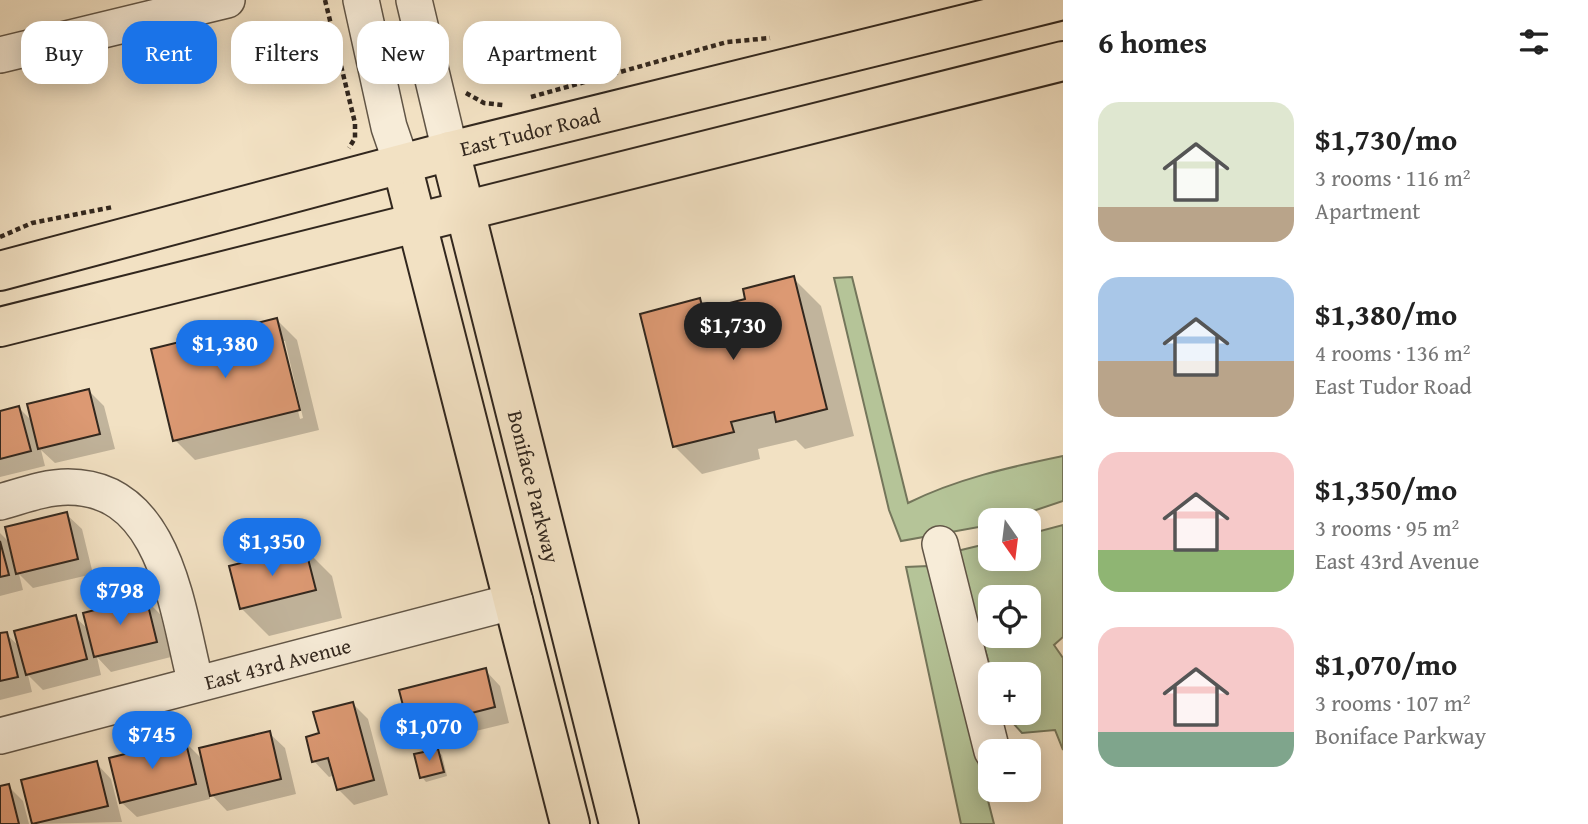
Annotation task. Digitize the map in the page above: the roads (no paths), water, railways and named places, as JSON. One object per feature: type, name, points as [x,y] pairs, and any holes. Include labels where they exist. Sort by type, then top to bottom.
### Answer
[{"type":"main road","name":"East Tudor Road","points":[[0,271],[450,151],[1063,0]]},
{"type":"main road","points":[[0,327],[1063,61]]},
{"type":"main road","name":"Boniface Parkway","points":[[450,151],[619,824]]},
{"type":"main road","points":[[402,165],[570,824]]},
{"type":"street","points":[[0,55],[137,10],[227,0]]},
{"type":"street","points":[[361,0],[388,127],[402,165]]},
{"type":"street","points":[[414,0],[450,151]]},
{"type":"street","points":[[0,502],[69,487],[104,493],[142,523],[161,551],[196,684]]},
{"type":"street","points":[[940,544],[989,739]]},
{"type":"street","name":"East 43rd Avenue","points":[[0,736],[515,601]]}]
